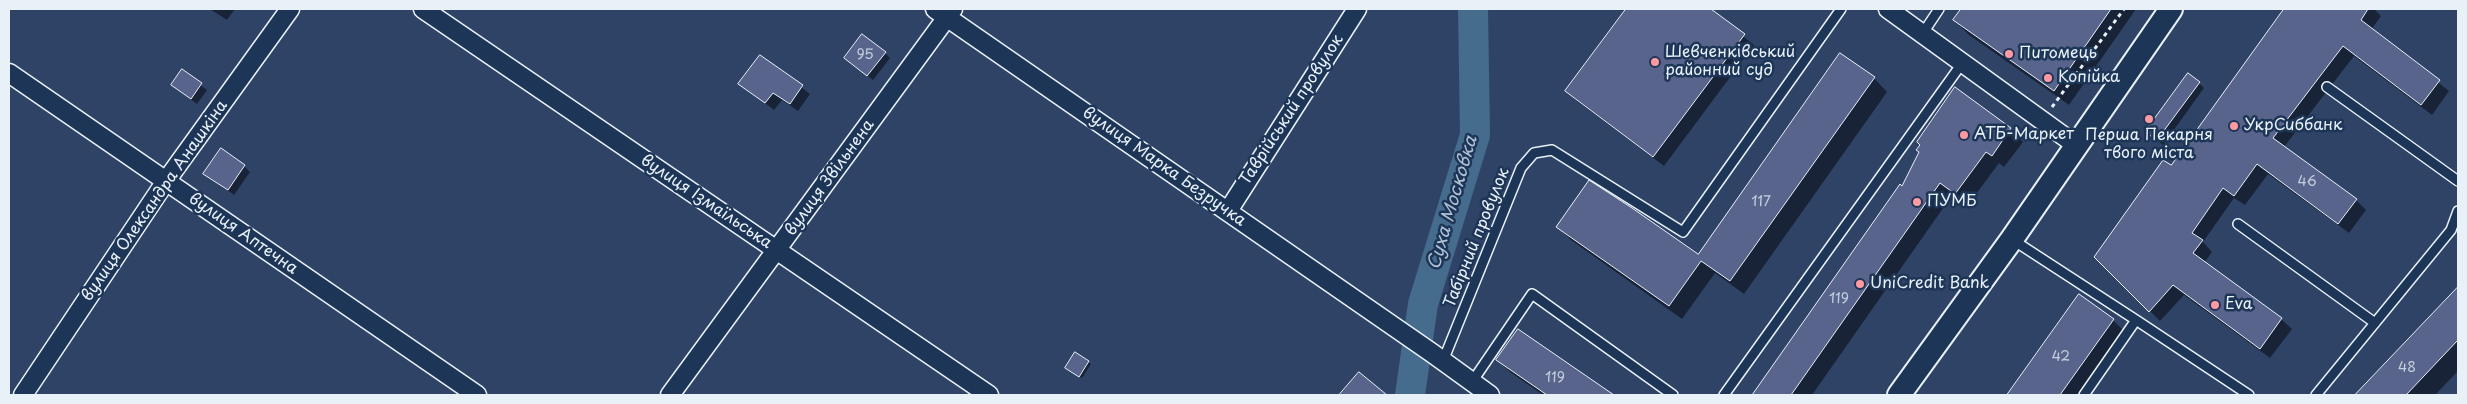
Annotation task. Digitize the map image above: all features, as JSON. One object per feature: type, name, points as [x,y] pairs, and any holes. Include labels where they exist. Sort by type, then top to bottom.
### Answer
[{"type":"street","name":"вулиця Олександра Анашкіна","points":[[23,395],[166,181],[290,9]]},
{"type":"street","name":"вулиця Ізмаїльська","points":[[423,9],[990,395]]},
{"type":"street","name":"Таврійський провулок","points":[[1228,211],[1357,9]]},
{"type":"street","points":[[1888,9],[1964,62],[2076,145]]},
{"type":"street","points":[[1899,395],[2012,239],[2171,9]]},
{"type":"street","name":"вулиця Звільнена","points":[[670,395],[777,251],[945,12]]},
{"type":"street","name":"вулиця Марка Безручка","points":[[945,12],[1392,327],[1438,357]]},
{"type":"street","name":"вулиця Аптечна","points":[[9,73],[477,395]]},
{"type":"street","points":[[1438,357],[1490,395]]},
{"type":"lane","name":"Табірний провулок","points":[[1438,357],[1521,168],[1534,153],[1552,150],[1683,232],[1840,9]]},
{"type":"lane","points":[[1923,33],[1939,9]]},
{"type":"lane","points":[[1724,395],[1964,62]]},
{"type":"lane","points":[[2327,88],[2458,181]]},
{"type":"lane","points":[[2316,395],[2451,230],[2458,210]]},
{"type":"lane","points":[[2238,224],[2375,323]]},
{"type":"lane","points":[[2012,239],[2248,395]]},
{"type":"lane","points":[[1472,382],[1532,294],[1673,395]]},
{"type":"lane","points":[[2084,395],[2136,320]]},
{"type":"path","points":[[2043,120],[2124,9]]},
{"type":"building","name":"Шевченківський районний суд","points":[[1626,9],[1711,9],[1745,34],[1653,157],[1565,91]]},
{"type":"building","points":[[1961,9],[2111,9],[2054,91],[1953,20]]},
{"type":"building","points":[[2284,9],[2368,9],[2361,20],[2440,80],[2421,105],[2343,46],[2273,138],[2357,199],[2338,224],[2257,164],[2234,196],[2223,188],[2192,233],[2203,240],[2193,253],[2282,318],[2260,349],[2173,285],[2149,312],[2094,257],[2163,160],[2171,165]]},
{"type":"building","points":[[862,34],[886,52],[867,76],[844,58]]},
{"type":"building","points":[[1840,53],[1875,77],[1730,281],[1701,261],[1669,306],[1556,227],[1589,180],[1698,254]]},
{"type":"building","points":[[760,55],[803,85],[790,104],[773,93],[765,103],[738,84]]},
{"type":"building","points":[[182,69],[202,83],[191,99],[171,85]]},
{"type":"building","points":[[2188,73],[2200,82],[2157,140],[2145,132]]},
{"type":"building","points":[[1955,87],[2011,128],[1992,156],[1986,152],[1955,194],[1940,183],[1791,395],[1752,395],[1900,184],[1902,186],[1919,152],[1916,150],[1920,145],[1917,142]]},
{"type":"building","points":[[221,148],[245,165],[228,190],[203,174]]},
{"type":"building","points":[[2458,287],[2458,340],[2406,395],[2355,395]]},
{"type":"building","points":[[2079,294],[2114,319],[2060,395],[2007,395]]},
{"type":"building","points":[[1518,329],[1614,395],[1547,395],[1496,360]]},
{"type":"building","points":[[1075,352],[1089,361],[1079,377],[1065,368]]},
{"type":"building","points":[[1359,372],[1387,395],[1339,395]]},
{"type":"waterway","name":"Суха Московка","points":[[1410,395],[1423,304],[1475,135],[1473,9]]},
{"type":"place","name":"Питомець","points":[[2009,54]]},
{"type":"place","name":"Шевченківський районний суд","points":[[1655,62]]},
{"type":"place","name":"Копійка","points":[[2048,78]]},
{"type":"place","name":"Перша Пекарня твого міста","points":[[2149,119]]},
{"type":"place","name":"УкрСиббанк","points":[[2234,126]]},
{"type":"place","name":"АТБ-Маркет","points":[[1964,135]]},
{"type":"place","name":"ПУМБ","points":[[1917,202]]},
{"type":"place","name":"UniCredit Bank","points":[[1860,284]]},
{"type":"place","name":"Eva","points":[[2215,305]]}]
